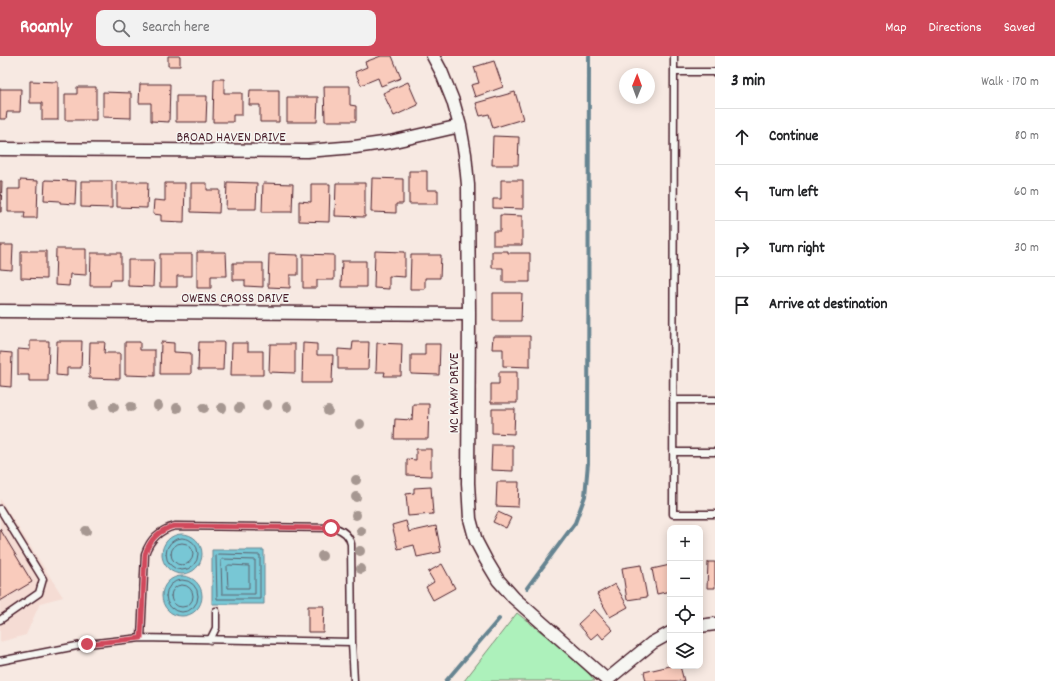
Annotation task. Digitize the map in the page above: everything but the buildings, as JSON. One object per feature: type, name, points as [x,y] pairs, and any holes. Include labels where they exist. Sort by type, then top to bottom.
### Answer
[{"type":"street","name":"MC KAMY DRIVE","points":[[433,56],[441,71],[453,101],[466,154],[468,185],[469,314],[468,483],[470,519],[476,541],[498,580],[514,598],[607,680]]},
{"type":"street","name":"BROAD HAVEN DRIVE","points":[[0,149],[307,151],[390,142],[460,126]]},
{"type":"street","name":"OWENS CROSS DRIVE","points":[[0,311],[469,314]]},
{"type":"street","points":[[703,626],[715,624]]},
{"type":"street","points":[[607,680],[652,643],[667,636]]},
{"type":"lane","points":[[674,56],[672,514],[715,514]]},
{"type":"lane","points":[[674,72],[715,72]]},
{"type":"lane","points":[[673,400],[715,400]]},
{"type":"lane","points":[[673,452],[715,452]]},
{"type":"lane","points":[[0,509],[43,579],[39,593],[0,620]]},
{"type":"lane","points":[[141,638],[145,554],[150,542],[160,532],[167,528],[174,526],[336,528],[345,532],[351,544],[354,681]]},
{"type":"lane","points":[[210,640],[216,628],[216,612]]},
{"type":"lane","points":[[0,661],[87,644],[141,638],[352,642]]},
{"type":"shaded area","points":[[0,499],[63,597],[40,603],[26,635],[0,642]]},
{"type":"green space","points":[[517,613],[578,661],[595,681],[464,681]]},
{"type":"water","points":[[182,534],[193,537],[199,543],[202,554],[199,565],[193,571],[182,574],[171,571],[165,565],[162,554],[165,543],[171,537]]},
{"type":"water","points":[[212,550],[264,550],[264,604],[212,604]]},
{"type":"water","points":[[182,576],[190,578],[196,582],[200,588],[202,596],[200,604],[196,610],[190,614],[182,616],[174,614],[168,610],[164,604],[162,596],[164,588],[168,582],[174,578]]},
{"type":"waterway","points":[[527,588],[575,523],[585,496],[588,463],[589,56]]},
{"type":"waterway","points":[[446,681],[499,619]]},
{"type":"route","points":[[87,644],[141,638],[145,554],[154,536],[167,528],[174,526],[331,528]]}]
